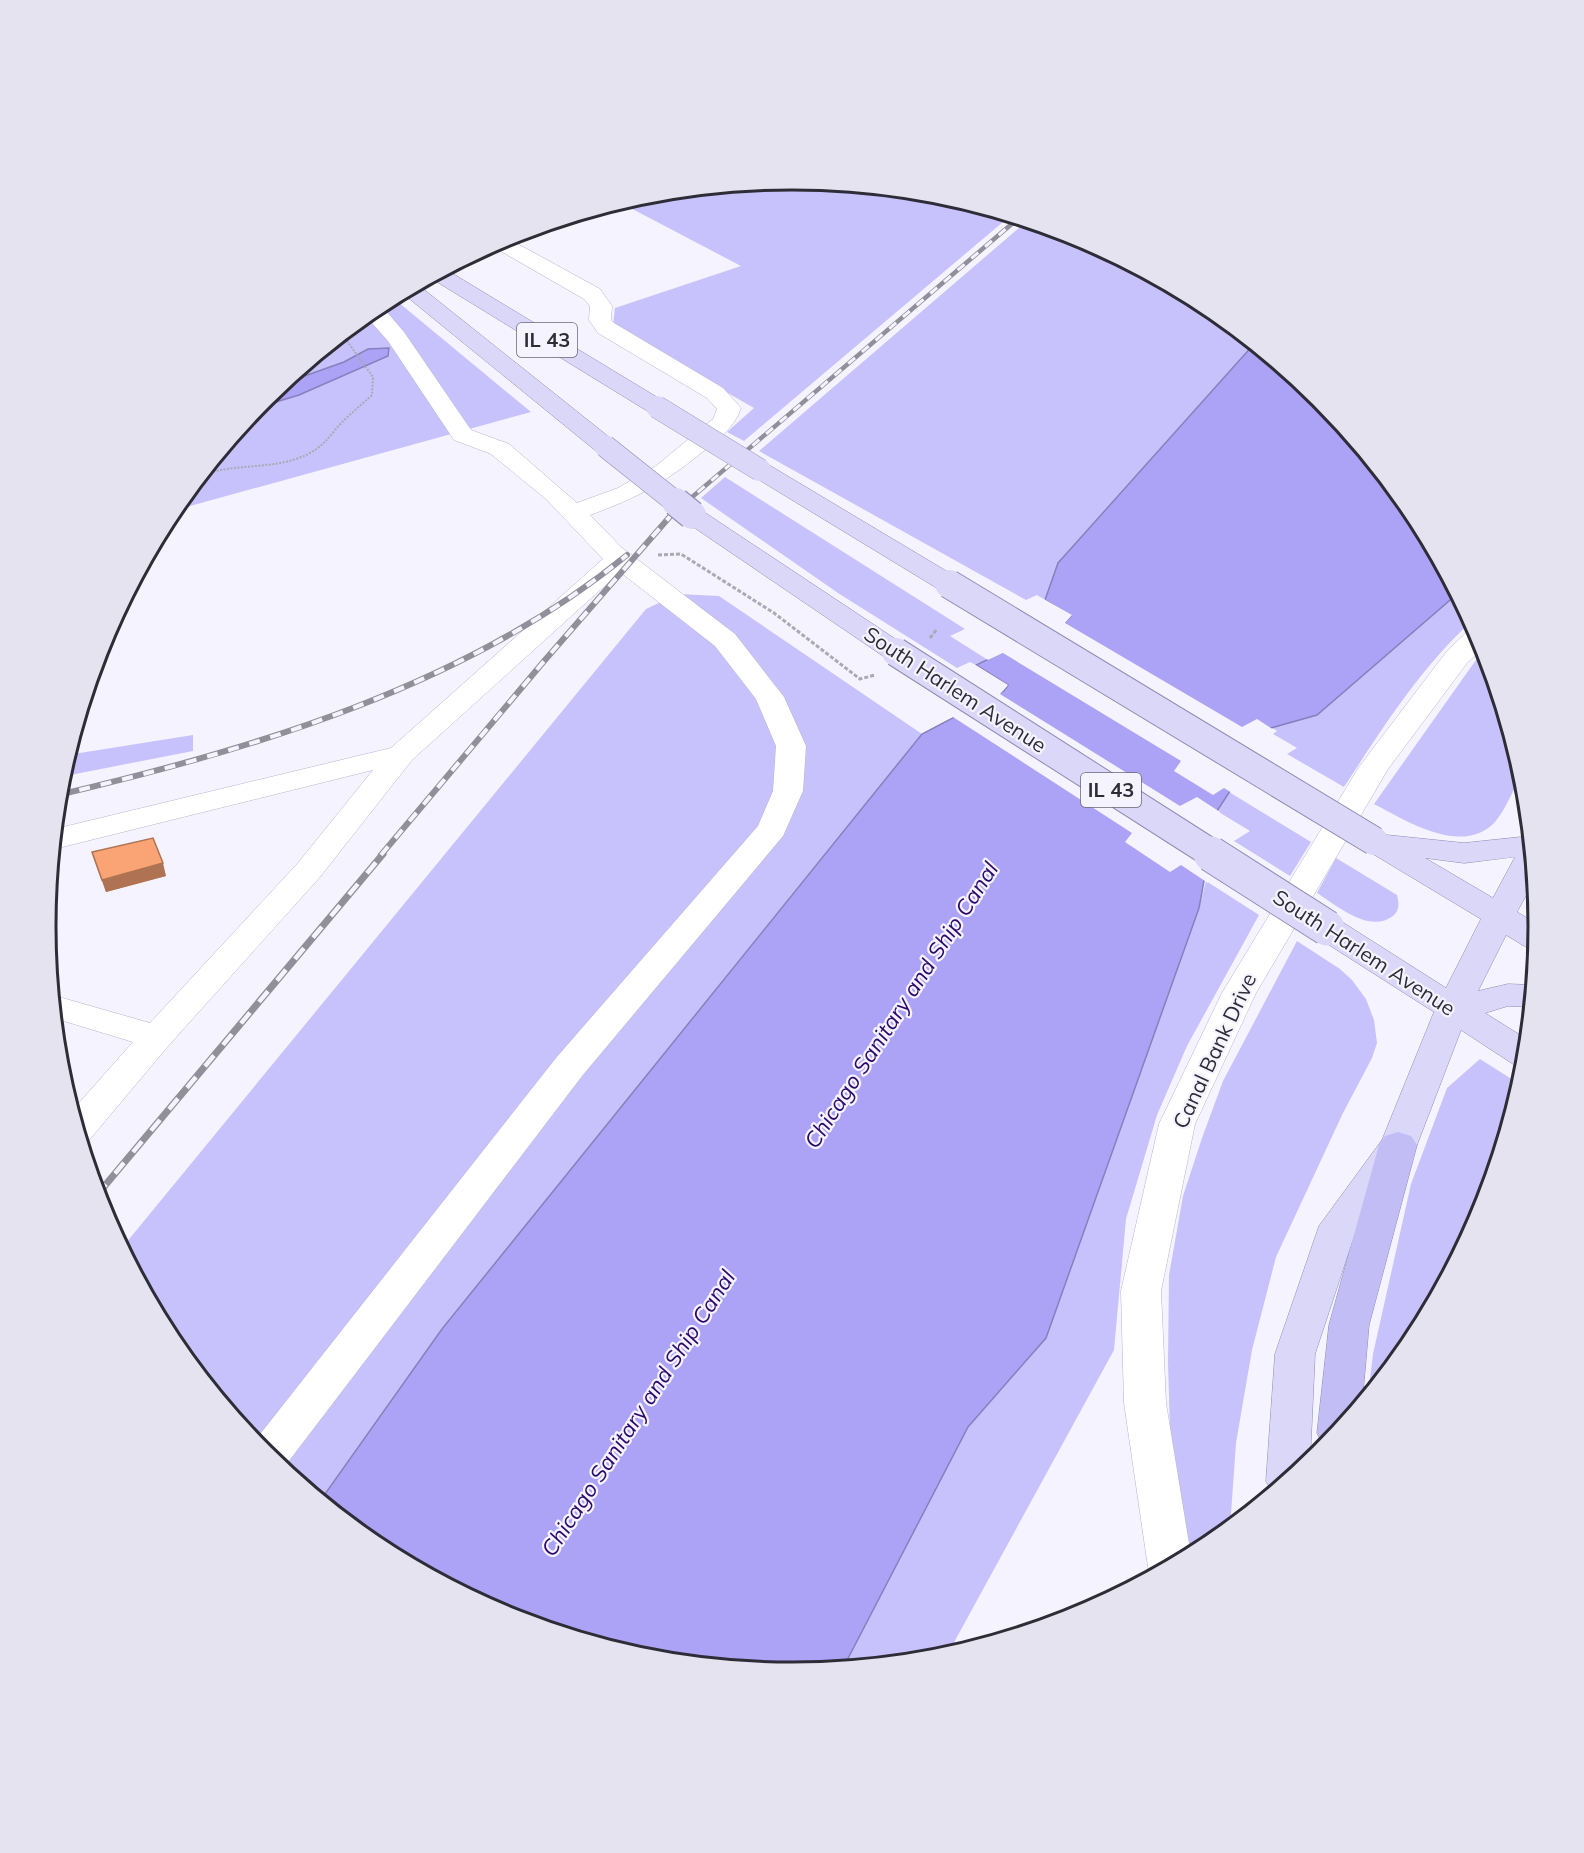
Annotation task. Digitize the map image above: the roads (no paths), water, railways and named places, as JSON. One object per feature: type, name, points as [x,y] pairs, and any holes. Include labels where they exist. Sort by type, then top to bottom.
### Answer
[{"type":"highway","points":[[1339,1419],[1349,1325],[1398,1145]]},
{"type":"main road","name":"IL 43","points":[[445,278],[1528,933]]},
{"type":"main road","name":"South Harlem Avenue","points":[[416,294],[673,501],[764,566],[1452,1010],[1517,1050]]},
{"type":"main road","points":[[1374,841],[1464,853],[1524,847]]},
{"type":"main road","points":[[1289,1470],[1295,1354],[1338,1226],[1398,1145],[1452,1010],[1526,867]]},
{"type":"main road","points":[[1452,1010],[1508,995],[1525,996]]},
{"type":"street","points":[[508,247],[592,294],[601,302],[603,310],[600,320],[606,328],[715,393],[729,408],[724,422],[665,471],[627,493],[573,513]]},
{"type":"street","points":[[273,1449],[569,1067],[772,829],[788,791],[791,746],[770,697],[725,640],[625,564],[555,494],[500,449],[462,435],[396,338],[379,317]]},
{"type":"street","points":[[83,1123],[157,1037],[309,870],[401,754],[625,564]]},
{"type":"street","name":"Canal Bank Drive","points":[[1169,1559],[1144,1403],[1141,1291],[1177,1124],[1239,993],[1374,767],[1456,657],[1471,643]]},
{"type":"street","points":[[61,837],[401,754]]},
{"type":"street","points":[[60,1008],[157,1037]]},
{"type":"water","points":[[389,348],[388,356],[299,395],[275,402],[302,377],[344,362],[368,349]]},
{"type":"water","name":"Chicago Sanitary and Ship Canal","points":[[1249,349],[1313,406],[1346,441],[1404,517],[1452,599],[1317,715],[1271,728],[1217,811],[1199,908],[1046,1338],[968,1427],[847,1660],[792,1663],[696,1657],[601,1638],[510,1607],[466,1587],[383,1539],[344,1511],[324,1495],[442,1329],[922,734],[1004,691],[1008,685],[976,665],[1065,623],[1071,616],[1045,600],[1058,563]]},
{"type":"railway","points":[[684,504],[1012,224]]},
{"type":"railway","points":[[381,855],[545,660],[673,513],[686,502]]},
{"type":"railway","points":[[68,792],[208,756],[283,733],[429,676],[499,641],[565,601],[627,555]]},
{"type":"railway","points":[[104,1187],[383,854]]}]
